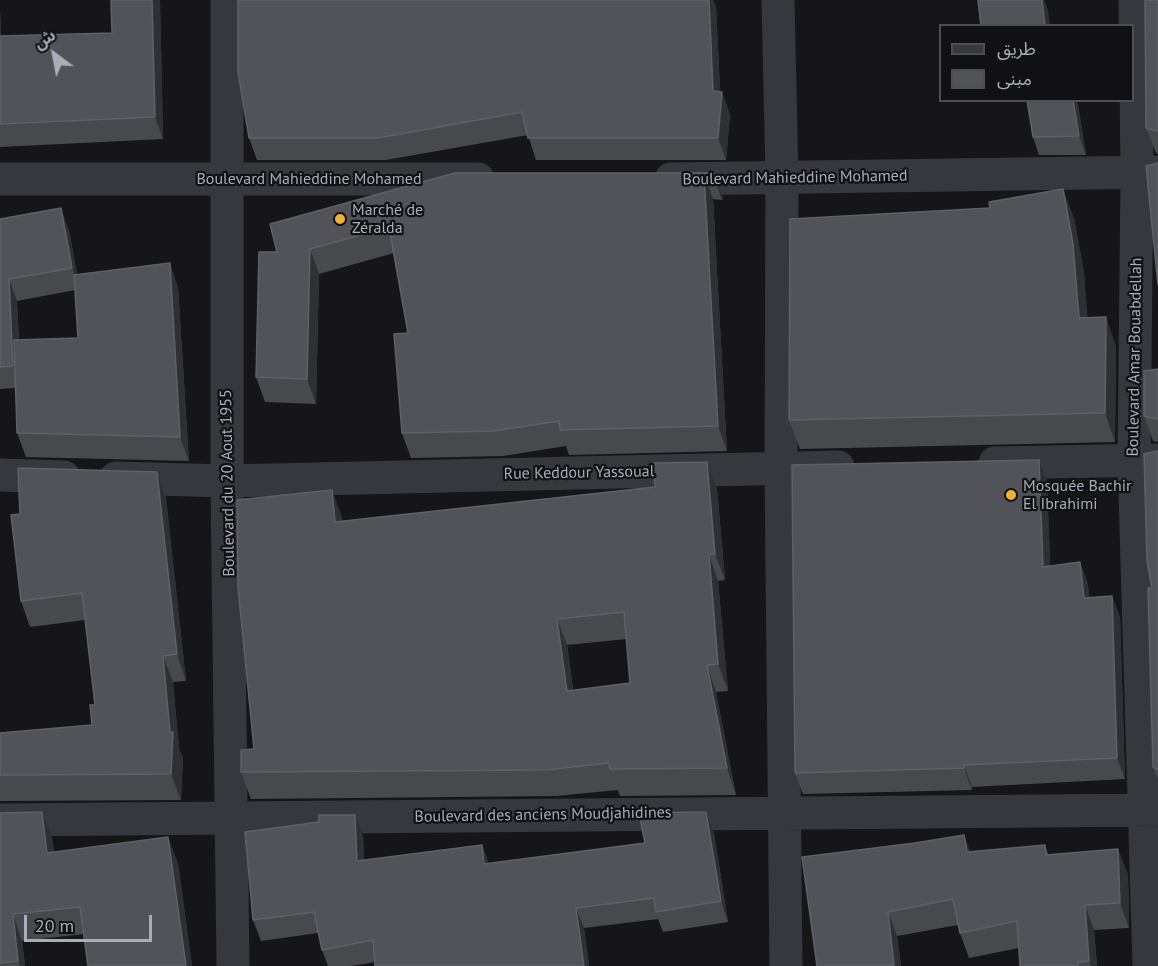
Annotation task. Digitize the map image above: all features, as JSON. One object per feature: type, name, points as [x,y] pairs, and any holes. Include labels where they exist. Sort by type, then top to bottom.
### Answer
[{"type":"street","name":"Boulevard du 20 Aout 1955","points":[[226,0],[227,481],[233,966]]},
{"type":"street","points":[[778,0],[782,179],[781,468],[786,966]]},
{"type":"street","name":"Boulevard Amar Bouabdellah","points":[[1135,0],[1147,173],[1146,460],[1151,810],[1149,966]]},
{"type":"street","name":"Boulevard Mahieddine Mohamed","points":[[640,179],[1147,173]]},
{"type":"street","name":"Boulevard Mahieddine Mohamed","points":[[0,179],[510,179]]},
{"type":"street","points":[[969,464],[1146,460]]},
{"type":"street","name":"Rue Keddour Yassoual","points":[[0,475],[227,481],[863,466]]},
{"type":"street","name":"Boulevard des anciens Moudjahidines","points":[[0,820],[1151,810]]},
{"type":"building","points":[[111,0],[152,0],[155,117],[0,124],[0,36],[112,33]]},
{"type":"building","points":[[238,0],[709,0],[713,91],[722,92],[718,138],[528,138],[522,112],[378,138],[249,138],[238,72]]},
{"type":"building","points":[[978,0],[1042,0],[1045,24],[981,24]]},
{"type":"building","points":[[1145,0],[1158,0],[1158,131],[1146,128]]},
{"type":"building","points":[[1027,102],[1073,102],[1079,136],[1033,137]]},
{"type":"building","points":[[1158,163],[1158,285],[1146,166]]},
{"type":"building","points":[[455,173],[714,173],[713,175],[704,174],[718,426],[560,430],[559,421],[493,431],[402,433],[394,334],[408,333],[389,227],[310,249],[307,379],[256,377],[259,252],[277,252],[270,224]]},
{"type":"building","points":[[1063,189],[1073,244],[1079,318],[1106,317],[1105,413],[789,420],[790,219],[990,208],[989,202]]},
{"type":"building","points":[[61,208],[72,268],[9,279],[13,366],[0,367],[0,219]]},
{"type":"building","points":[[170,263],[180,437],[17,433],[14,340],[78,338],[74,275]]},
{"type":"building","points":[[1158,369],[1158,419],[1144,416],[1144,371]]},
{"type":"building","points":[[1158,451],[1158,770],[1153,767],[1148,588],[1152,588],[1147,561],[1144,454]]},
{"type":"building","points":[[1039,460],[1043,567],[1080,562],[1084,598],[1112,596],[1117,758],[964,765],[964,768],[795,773],[792,465]]},
{"type":"building","points":[[707,462],[715,554],[709,554],[718,664],[707,665],[727,768],[610,769],[609,763],[546,770],[241,772],[241,750],[254,749],[238,587],[237,500],[332,490],[335,522],[655,487],[653,463]],"holes":[[[624,612],[630,683],[567,691],[557,619]]]},
{"type":"building","points":[[18,468],[157,472],[177,654],[163,656],[170,732],[173,732],[171,774],[0,775],[0,733],[92,725],[90,705],[95,705],[82,593],[21,601],[11,515],[20,514]]},
{"type":"building","points":[[42,812],[47,853],[168,837],[186,966],[88,966],[80,907],[13,914],[18,961],[0,963],[0,813]]},
{"type":"building","points":[[706,812],[721,901],[656,912],[654,898],[576,908],[584,966],[375,966],[373,940],[322,950],[314,912],[253,920],[245,832],[319,822],[319,815],[355,815],[357,861],[482,845],[484,864],[645,843],[639,813]]},
{"type":"building","points":[[964,835],[967,852],[1045,845],[1046,855],[1118,849],[1120,903],[1085,905],[1089,961],[1078,962],[1078,966],[1020,966],[1017,921],[960,933],[953,899],[888,912],[894,965],[817,966],[802,857]]},
{"type":"place","name":"Marché de Zéralda","points":[[340,219]]},
{"type":"place","name":"Mosquée Bachir El Ibrahimi","points":[[1011,495]]}]
